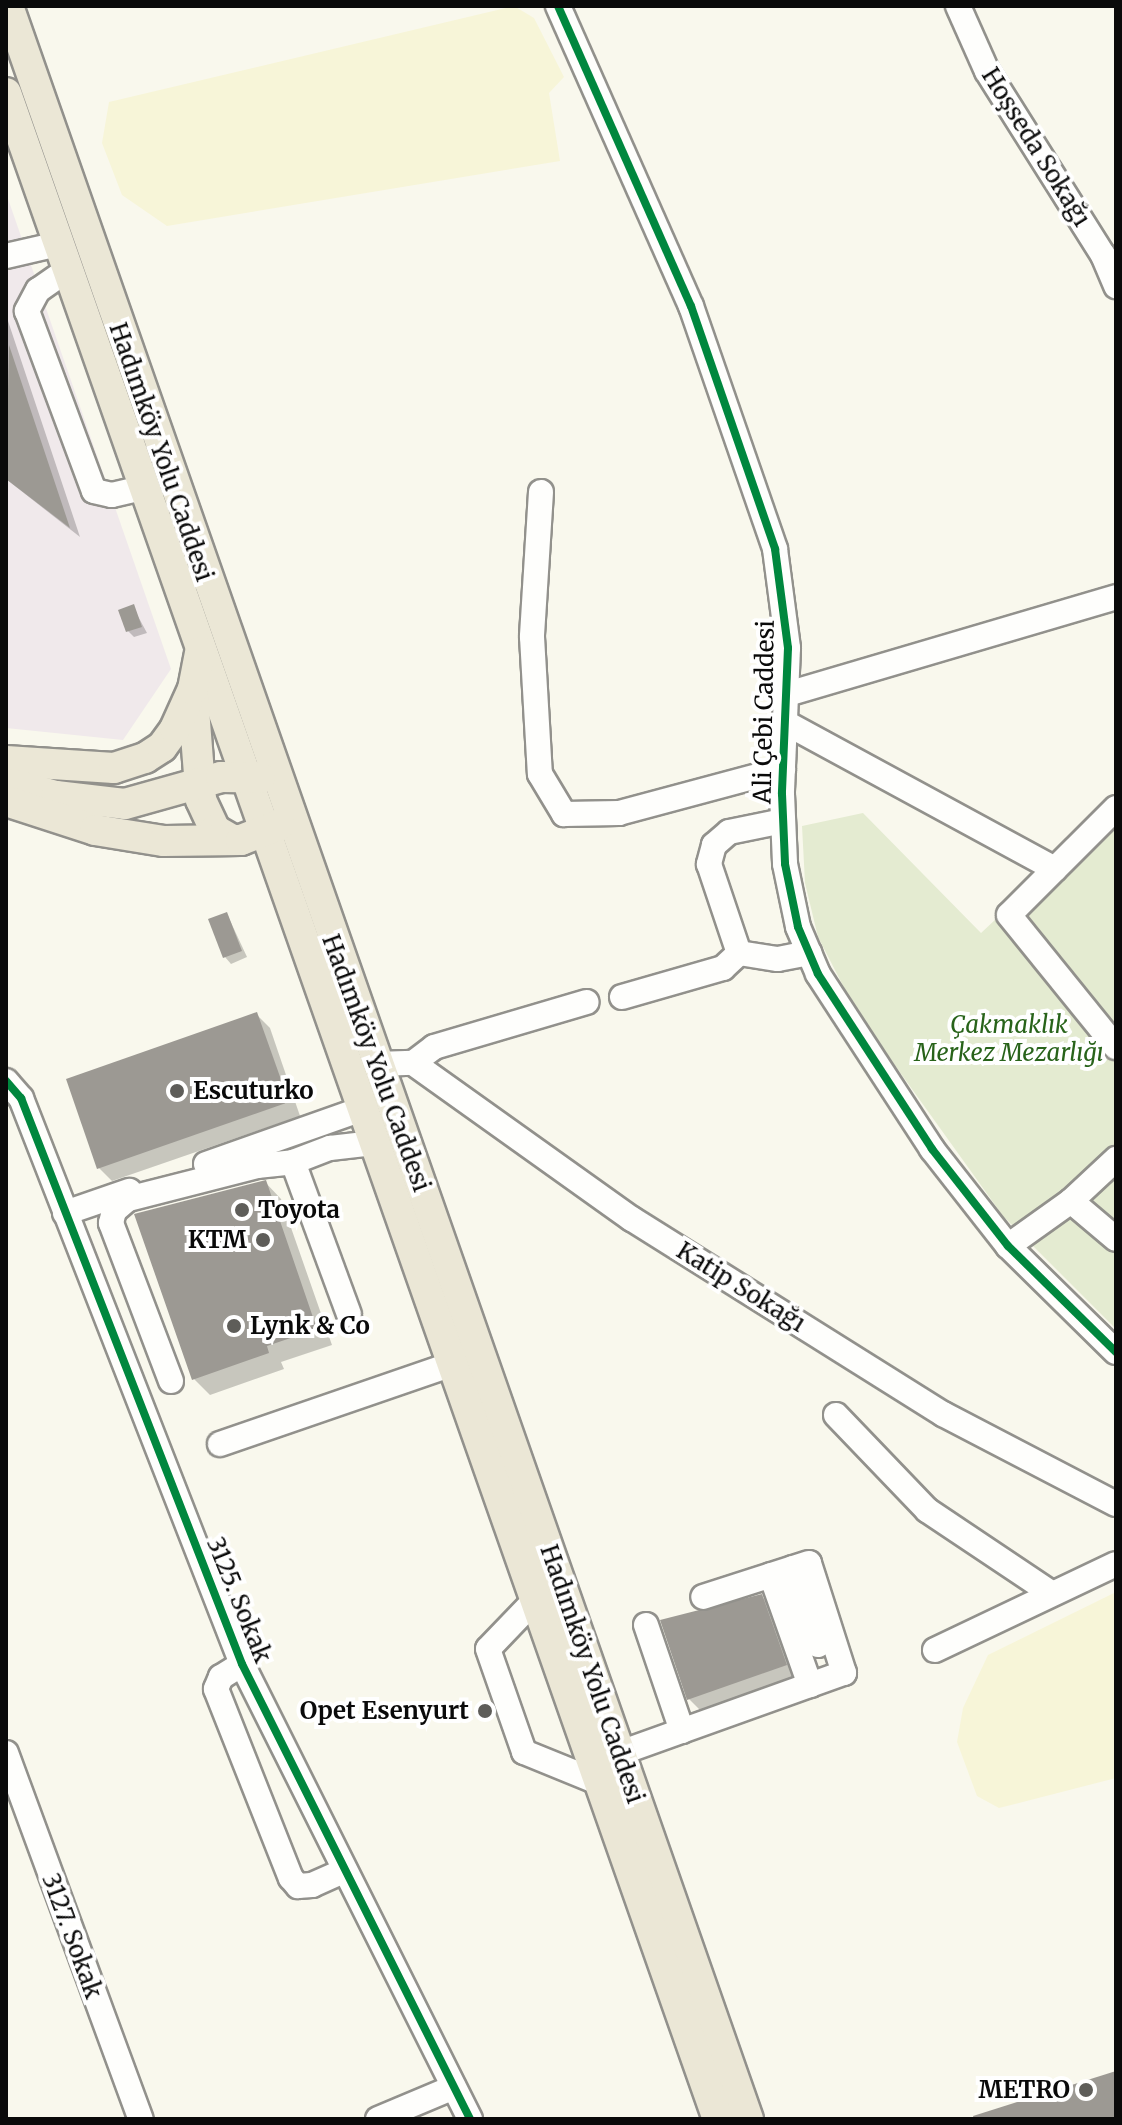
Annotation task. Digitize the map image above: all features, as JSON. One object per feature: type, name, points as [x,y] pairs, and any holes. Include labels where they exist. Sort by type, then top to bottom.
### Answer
[{"type":"main road","name":"Hadımköy Yolu Caddesi","points":[[8,6],[285,805],[748,2119]]},
{"type":"main road","name":"Hadımköy Yolu Caddesi","points":[[6,93],[263,833],[718,2119]]},
{"type":"main road","points":[[200,650],[193,689],[199,784],[208,821],[232,840]]},
{"type":"main road","points":[[6,761],[89,768],[128,765],[162,747],[193,689]]},
{"type":"main road","points":[[6,782],[56,796],[125,804],[242,773],[268,781],[285,805],[263,833],[232,840],[127,837],[6,801]]},
{"type":"street","name":"Ali Çebi Caddesi","points":[[558,6],[691,306],[750,465],[785,599],[787,694],[783,821],[788,876],[809,953],[932,1149],[1008,1246],[1116,1352]]},
{"type":"street","name":"Hoşseda Sokağı","points":[[958,6],[987,71],[1103,255],[1116,286]]},
{"type":"street","points":[[6,256],[62,257]]},
{"type":"street","points":[[62,257],[27,311],[94,491],[112,495],[143,488]]},
{"type":"street","points":[[541,492],[532,637],[540,774],[564,814],[619,813],[783,769]]},
{"type":"street","points":[[787,694],[1116,597]]},
{"type":"street","points":[[786,723],[1055,869]]},
{"type":"street","points":[[1116,808],[1009,915],[1116,1047]]},
{"type":"street","points":[[739,953],[709,864],[714,845],[729,832],[783,821]]},
{"type":"street","points":[[739,953],[778,959],[809,953]]},
{"type":"street","points":[[622,997],[723,968],[739,953]]},
{"type":"street","points":[[377,1064],[413,1063],[434,1047],[587,1002]]},
{"type":"street","name":"Katip Sokağı","points":[[413,1063],[632,1219],[943,1414],[1116,1504]]},
{"type":"street","name":"3125. Sokak","points":[[6,1081],[21,1098],[242,1664],[470,2119]]},
{"type":"street","points":[[65,1213],[362,1109]]},
{"type":"street","points":[[171,1381],[111,1223],[114,1211],[128,1199],[257,1166],[293,1162],[330,1148],[374,1143]]},
{"type":"street","points":[[1008,1246],[1071,1201],[1116,1159]]},
{"type":"street","points":[[293,1162],[349,1314]]},
{"type":"street","points":[[1071,1201],[1116,1239]]},
{"type":"street","points":[[220,1444],[452,1364]]},
{"type":"street","points":[[836,1415],[927,1510],[1051,1593]]},
{"type":"street","points":[[620,1753],[844,1673],[809,1563],[703,1597]]},
{"type":"street","points":[[935,1650],[1116,1564]]},
{"type":"street","points":[[782,1572],[820,1681]]},
{"type":"street","points":[[534,1601],[488,1649],[524,1752],[600,1783]]},
{"type":"street","points":[[646,1625],[682,1731]]},
{"type":"street","points":[[242,1664],[221,1677],[216,1689],[291,1878],[298,1886],[312,1885],[345,1870]]},
{"type":"street","name":"3127. Sokak","points":[[6,1753],[141,2119]]},
{"type":"street","points":[[735,2083],[756,2119]]},
{"type":"street","points":[[378,2119],[454,2087]]},
{"type":"shaded area","points":[[514,6],[534,18],[564,77],[549,93],[560,161],[167,226],[122,195],[102,143],[109,102]]},
{"type":"shaded area","points":[[6,193],[171,669],[123,740],[6,728]]},
{"type":"shaded area","points":[[1116,1592],[1116,1778],[999,1808],[977,1796],[957,1742],[963,1708],[988,1655]]},
{"type":"green space","name":"Çakmaklık Merkez Mezarlığı","points":[[1116,807],[1116,1329],[1003,1216],[856,1011],[818,937],[805,883],[802,826],[863,813],[981,933]]},
{"type":"building","points":[[9,345],[70,528],[6,479]]},
{"type":"building","points":[[134,604],[142,627],[126,632],[118,610]]},
{"type":"building","points":[[227,912],[242,951],[223,958],[208,919]]},
{"type":"building","name":"Escuturko","points":[[257,1012],[289,1102],[97,1169],[66,1079]]},
{"type":"building","points":[[266,1180],[317,1329],[267,1346],[269,1353],[192,1380],[134,1214]]},
{"type":"building","points":[[762,1594],[787,1665],[687,1700],[660,1620]]},
{"type":"building","name":"METRO","points":[[1116,2071],[1116,2119],[974,2119],[973,2116]]},
{"type":"cycle path","points":[[558,6],[691,306],[775,549],[788,648],[782,794],[785,864],[798,927],[818,974],[932,1149],[1008,1246],[1116,1352]]},
{"type":"cycle path","points":[[6,1081],[21,1098],[242,1664],[470,2119]]},
{"type":"place","name":"Escuturko","points":[[177,1091]]},
{"type":"place","name":"Toyota","points":[[242,1210]]},
{"type":"place","name":"KTM","points":[[263,1240]]},
{"type":"place","name":"Lynk & Co","points":[[234,1326]]},
{"type":"place","name":"Opet Esenyurt","points":[[485,1711]]},
{"type":"place","name":"METRO","points":[[1086,2090]]}]
